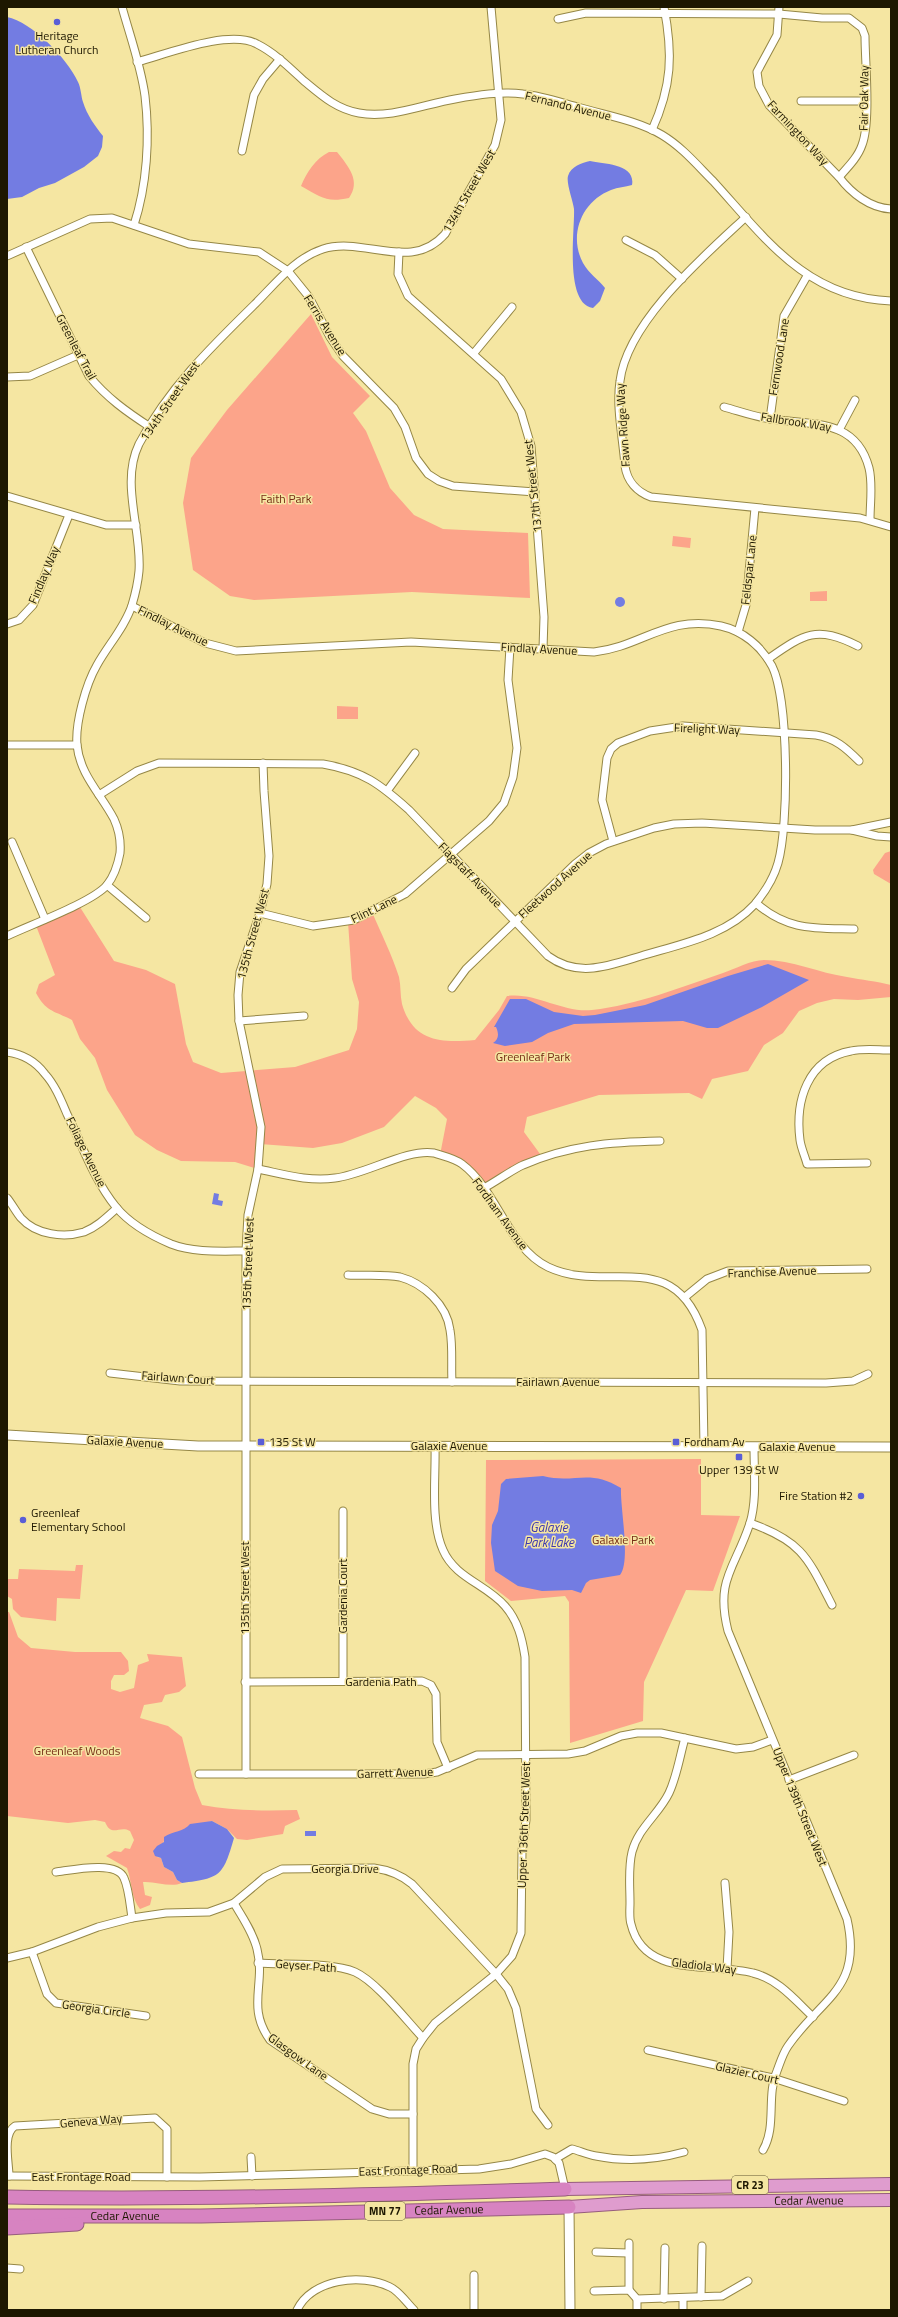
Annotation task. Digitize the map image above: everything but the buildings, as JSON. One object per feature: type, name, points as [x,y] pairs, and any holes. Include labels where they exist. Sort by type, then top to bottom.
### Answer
[{"type":"highway","name":"Cedar Avenue","points":[[7,2197],[101,2198],[350,2195],[565,2189],[891,2184]]},
{"type":"highway","name":"Cedar Avenue","points":[[7,2216],[201,2216],[569,2207],[657,2202],[891,2200]]},
{"type":"highway","points":[[7,2228],[201,2216]]},
{"type":"street","points":[[122,7],[145,94],[146,124],[143,197],[134,225]]},
{"type":"street","name":"134th Street West","points":[[7,936],[90,899],[107,885],[118,864],[121,841],[115,821],[82,769],[77,745],[78,727],[89,682],[97,665],[124,623],[132,606],[139,571],[132,468],[138,446],[196,362],[306,255],[327,248],[341,247],[399,252],[423,252],[437,244],[445,234],[496,145],[501,120],[500,93],[491,7]]},
{"type":"street","points":[[652,130],[663,103],[669,75],[670,42],[664,10]]},
{"type":"street","points":[[558,19],[586,12],[779,10]]},
{"type":"street","name":"Fair Oak Way","points":[[779,10],[811,18],[849,18],[862,28],[865,36],[866,101],[863,143],[858,155],[839,177]]},
{"type":"street","name":"Farmington Way","points":[[779,10],[778,35],[757,72],[759,86],[769,104],[839,177],[849,190],[864,200],[891,208]]},
{"type":"street","name":"Fernando Avenue","points":[[137,62],[231,38],[257,43],[280,59],[327,101],[344,109],[360,114],[385,114],[456,99],[500,93],[523,94],[544,98],[652,130],[684,151],[783,257],[807,276],[828,287],[849,295],[891,301]]},
{"type":"street","points":[[242,151],[254,94],[263,79],[280,59]]},
{"type":"street","points":[[801,101],[866,101]]},
{"type":"street","name":"Fawn Ridge Way","points":[[746,217],[682,279],[638,333],[624,361],[619,391],[626,472],[636,488],[651,497],[870,520],[891,527]]},
{"type":"street","name":"Ferris Avenue","points":[[7,256],[90,219],[112,218],[189,244],[260,252],[288,271],[309,297],[330,337],[343,356],[394,408],[405,427],[416,458],[428,474],[439,481],[453,486],[535,492]]},
{"type":"street","points":[[626,240],[655,255],[682,279]]},
{"type":"street","name":"Greenleaf Trail","points":[[26,247],[89,376],[103,393],[150,427]]},
{"type":"street","name":"137th Street West","points":[[399,252],[398,274],[408,296],[474,353],[501,379],[521,412],[531,446],[544,618],[543,649]]},
{"type":"street","name":"Fernwood Lane","points":[[770,419],[784,316],[807,276]]},
{"type":"street","points":[[474,353],[512,307]]},
{"type":"street","points":[[7,377],[30,376],[78,355]]},
{"type":"street","points":[[839,430],[855,400]]},
{"type":"street","name":"Fallbrook Way","points":[[724,407],[770,419],[820,424],[839,430],[856,442],[866,459],[870,480],[870,520]]},
{"type":"street","points":[[7,496],[106,526],[136,525]]},
{"type":"street","name":"Feldspar Lane","points":[[738,632],[746,605],[755,508]]},
{"type":"street","name":"Findlay Way","points":[[7,624],[18,620],[27,614],[33,605],[69,515]]},
{"type":"street","name":"Findlay Avenue","points":[[132,606],[205,643],[236,651],[411,642],[594,652],[607,650],[664,628],[684,624],[716,625],[738,632],[750,640],[768,659],[779,685],[786,779],[784,828]]},
{"type":"street","points":[[768,659],[799,638],[813,634],[843,639],[858,646]]},
{"type":"street","points":[[451,855],[489,821],[504,803],[513,777],[517,735],[508,680],[510,647]]},
{"type":"street","name":"Firelight Way","points":[[613,841],[602,800],[607,758],[611,749],[618,743],[650,731],[676,727],[783,733],[830,738],[842,744],[859,761]]},
{"type":"street","points":[[7,745],[77,745]]},
{"type":"street","points":[[387,790],[415,753]]},
{"type":"street","name":"Flagstaff Avenue","points":[[99,795],[137,771],[159,763],[323,764],[344,767],[360,773],[387,790],[541,950],[555,961],[572,968],[588,970],[606,967],[717,932],[741,917],[756,903],[771,880],[778,864],[784,828]]},
{"type":"street","name":"135th Street West","points":[[246,1774],[246,1251],[248,1215],[258,1169],[261,1127],[239,1021],[238,996],[240,972],[260,913],[267,884],[269,856],[264,791],[264,763]]},
{"type":"street","name":"Fleetwood Avenue","points":[[852,830],[891,822]]},
{"type":"street","name":"Fleetwood Avenue","points":[[452,988],[466,969],[582,858],[613,841],[654,828],[682,823],[852,830],[877,836],[891,837]]},
{"type":"street","points":[[12,842],[45,919]]},
{"type":"street","name":"Flint Lane","points":[[260,913],[313,926],[348,922],[377,910],[405,894],[451,855]]},
{"type":"street","points":[[107,885],[146,918]]},
{"type":"street","points":[[756,903],[774,917],[794,925],[808,928],[854,929]]},
{"type":"street","points":[[239,1021],[304,1016]]},
{"type":"street","points":[[867,1163],[807,1164],[800,1141],[800,1104],[807,1082],[820,1065],[835,1055],[852,1050],[891,1050]]},
{"type":"street","name":"Foliage Avenue","points":[[7,1052],[16,1053],[32,1062],[45,1074],[56,1090],[98,1181],[117,1208],[142,1230],[173,1245],[202,1251],[246,1251]]},
{"type":"street","points":[[484,1188],[522,1165],[565,1149],[606,1142],[660,1141]]},
{"type":"street","name":"Fordham Avenue","points":[[258,1169],[304,1178],[334,1179],[362,1173],[409,1155],[431,1153],[447,1156],[462,1164],[484,1188],[523,1246],[546,1266],[575,1275],[649,1278],[668,1284],[684,1298],[696,1315],[702,1330],[704,1447]]},
{"type":"street","points":[[7,1198],[21,1219],[34,1228],[49,1234],[67,1235],[85,1232],[100,1223],[117,1208]]},
{"type":"street","name":"Franchise Avenue","points":[[684,1298],[707,1278],[728,1271],[867,1269]]},
{"type":"street","points":[[348,1275],[399,1277],[416,1284],[432,1296],[443,1311],[450,1329],[452,1382]]},
{"type":"street","name":"Fairlawn Court","points":[[110,1373],[180,1381],[246,1382]]},
{"type":"street","name":"Fairlawn Avenue","points":[[246,1382],[826,1383],[853,1381],[868,1374]]},
{"type":"street","name":"Galaxie Avenue","points":[[7,1435],[198,1446],[891,1447]]},
{"type":"street","name":"Upper 136th Street West","points":[[413,2170],[413,2064],[416,2049],[435,2023],[496,1974],[512,1956],[521,1933],[522,1852],[526,1820],[525,1656],[522,1637],[516,1620],[506,1606],[494,1596],[461,1575],[450,1563],[442,1549],[436,1523],[435,1446]]},
{"type":"street","name":"Upper 139th Street West","points":[[754,1447],[754,1500],[750,1523],[726,1580],[722,1610],[728,1631],[846,1920],[851,1939],[850,1960],[844,1980],[834,1996],[787,2046],[773,2078],[770,2100],[770,2138],[763,2150]]},
{"type":"street","name":"Gardenia Court","points":[[343,1511],[343,1682]]},
{"type":"street","points":[[750,1523],[777,1532],[799,1549],[812,1566],[832,1604]]},
{"type":"street","name":"Gardenia Path","points":[[245,1682],[422,1682],[431,1684],[436,1694],[437,1742],[448,1768]]},
{"type":"street","name":"Garrett Avenue","points":[[199,1774],[424,1774],[448,1768],[476,1755],[568,1754],[585,1751],[621,1736],[637,1733],[661,1733],[736,1749],[753,1747],[772,1740]]},
{"type":"street","name":"Gladiola Way","points":[[685,1738],[669,1792],[641,1832],[632,1851],[629,1868],[630,1924],[640,1944],[658,1959],[672,1963],[753,1973],[771,1980],[784,1989],[813,2017]]},
{"type":"street","points":[[789,1780],[854,1755]]},
{"type":"street","points":[[56,1872],[106,1867],[117,1870],[124,1877],[132,1918]]},
{"type":"street","name":"Georgia Drive","points":[[7,1958],[32,1952],[98,1927],[132,1918],[166,1913],[209,1912],[234,1903],[265,1876],[282,1869],[374,1868],[388,1870],[400,1875],[412,1884],[496,1974],[508,1989],[516,2008],[536,2109],[548,2125]]},
{"type":"street","points":[[725,1883],[729,1932],[727,1969]]},
{"type":"street","name":"Glasgow Lane","points":[[234,1903],[254,1937],[258,1950],[257,2014],[262,2028],[270,2040],[372,2109],[389,2114],[413,2114]]},
{"type":"street","name":"Georgia Circle","points":[[32,1952],[47,1994],[56,2003],[146,2016]]},
{"type":"street","name":"Geyser Path","points":[[258,1963],[337,1967],[355,1972],[372,1984],[423,2038]]},
{"type":"street","name":"Glazier Court","points":[[648,2050],[773,2078],[844,2101]]},
{"type":"street","name":"Geneva Way","points":[[8,2176],[8,2136],[11,2128],[15,2126],[155,2118],[167,2129],[167,2177]]},
{"type":"street","points":[[565,2189],[557,2161],[572,2149],[594,2156],[620,2159],[658,2160],[684,2152]]},
{"type":"street","name":"East Frontage Road","points":[[8,2176],[252,2176],[480,2169],[511,2164],[545,2154],[557,2161]]},
{"type":"street","points":[[251,2157],[252,2176]]},
{"type":"street","points":[[569,2207],[570,2310]]},
{"type":"street","points":[[629,2243],[629,2290],[637,2299],[637,2310]]},
{"type":"street","points":[[701,2297],[702,2246]]},
{"type":"street","points":[[664,2299],[665,2248]]},
{"type":"street","points":[[596,2252],[628,2253]]},
{"type":"street","points":[[7,2268],[20,2269]]},
{"type":"street","points":[[474,2275],[474,2310]]},
{"type":"street","points":[[296,2310],[300,2304],[317,2288],[346,2281],[374,2280],[392,2287],[410,2309]]},
{"type":"street","points":[[637,2299],[722,2296],[748,2281]]},
{"type":"street","points":[[594,2291],[629,2290]]},
{"type":"street","points":[[683,2298],[683,2310]]},
{"type":"green space","points":[[329,152],[337,152],[346,163],[352,174],[354,186],[349,198],[335,200],[324,198],[301,186],[312,166]]},
{"type":"green space","name":"Faith Park","points":[[311,314],[332,357],[370,396],[353,413],[366,431],[390,488],[414,515],[443,529],[528,533],[530,598],[412,592],[254,600],[230,596],[193,570],[183,503],[191,458],[227,410]]},
{"type":"green space","points":[[673,536],[691,538],[690,548],[672,546]]},
{"type":"green space","points":[[827,591],[827,601],[810,601],[810,592]]},
{"type":"green space","points":[[337,706],[358,707],[358,719],[337,719]]},
{"type":"green space","points":[[891,851],[891,884],[874,874],[873,870],[885,853]]},
{"type":"green space","name":"Greenleaf Park","points":[[78,904],[114,961],[146,970],[175,984],[186,1044],[193,1062],[221,1073],[295,1067],[349,1050],[357,1029],[359,1002],[352,979],[348,922],[372,912],[390,952],[399,977],[402,1004],[407,1017],[413,1026],[421,1033],[440,1040],[475,1040],[499,1010],[507,996],[539,999],[570,1009],[592,1010],[609,1008],[675,990],[759,960],[785,962],[837,975],[891,985],[891,997],[858,1000],[834,999],[817,1003],[799,1011],[783,1033],[764,1045],[748,1071],[712,1079],[702,1099],[689,1093],[599,1095],[527,1117],[524,1132],[543,1158],[484,1188],[462,1164],[440,1155],[447,1119],[436,1108],[415,1096],[384,1127],[342,1143],[313,1148],[260,1144],[258,1169],[235,1162],[181,1161],[157,1150],[135,1135],[107,1090],[95,1058],[80,1039],[72,1020],[47,1008],[36,993],[39,984],[55,975],[35,923]]},
{"type":"green space","name":"Galaxie Park","points":[[701,1459],[701,1515],[740,1516],[713,1591],[686,1590],[644,1682],[643,1721],[570,1743],[569,1602],[565,1596],[511,1601],[485,1581],[486,1460]]},
{"type":"green space","points":[[76,1565],[83,1565],[80,1599],[57,1598],[56,1621],[21,1617],[13,1609],[12,1599],[7,1596],[8,1579],[18,1579],[19,1569],[75,1571]]},
{"type":"green space","name":"Greenleaf Woods","points":[[7,1612],[9,1612],[18,1637],[31,1648],[75,1652],[121,1652],[128,1661],[129,1671],[124,1675],[114,1675],[111,1681],[111,1689],[120,1692],[134,1688],[138,1665],[149,1661],[147,1654],[182,1657],[186,1686],[179,1692],[165,1695],[162,1702],[144,1705],[140,1718],[168,1726],[182,1737],[195,1788],[202,1805],[250,1810],[297,1810],[300,1819],[285,1826],[283,1834],[247,1840],[237,1839],[227,1829],[212,1821],[183,1830],[164,1841],[157,1857],[161,1858],[164,1867],[173,1872],[177,1880],[182,1883],[168,1885],[143,1882],[145,1895],[152,1897],[150,1905],[140,1909],[133,1895],[127,1868],[106,1856],[114,1851],[121,1852],[125,1848],[130,1849],[134,1840],[130,1831],[122,1829],[113,1830],[108,1827],[105,1822],[95,1820],[68,1823],[7,1816]]},
{"type":"water","points":[[7,17],[17,20],[38,33],[66,62],[78,82],[87,111],[103,136],[102,147],[98,156],[84,167],[55,183],[39,188],[22,197],[7,199]]},
{"type":"water","points":[[590,161],[618,166],[629,173],[632,178],[632,185],[611,190],[592,202],[580,220],[577,241],[583,263],[605,288],[600,301],[593,308],[584,303],[578,294],[575,280],[573,265],[574,209],[568,179],[569,173],[574,167]]},
{"type":"water","points":[[620,597],[625,602],[620,607],[615,602]]},
{"type":"water","points":[[768,964],[809,980],[762,1007],[718,1028],[707,1028],[683,1021],[574,1024],[548,1033],[532,1042],[505,1046],[493,1043],[498,1036],[496,1027],[494,1027],[510,999],[526,999],[554,1012],[583,1016],[595,1015],[645,1005],[728,976]]},
{"type":"water","points":[[214,1193],[219,1194],[218,1200],[223,1201],[222,1206],[212,1204]]},
{"type":"water","name":"Galaxie Park Lake","points":[[543,1476],[554,1478],[600,1479],[621,1488],[625,1558],[620,1575],[590,1580],[586,1583],[581,1593],[572,1590],[542,1591],[518,1586],[495,1571],[491,1543],[492,1525],[498,1511],[501,1484],[506,1479]]},
{"type":"water","points":[[212,1821],[227,1829],[234,1838],[227,1860],[223,1868],[213,1877],[182,1883],[177,1880],[173,1872],[164,1867],[161,1858],[155,1856],[153,1851],[157,1846],[164,1842],[164,1837],[167,1835],[185,1829],[190,1824]]},
{"type":"water","points":[[305,1831],[316,1831],[316,1836],[305,1836]]},
{"type":"place","name":"Heritage Lutheran Church","points":[[57,22]]},
{"type":"place","name":"135 St W","points":[[261,1442]]},
{"type":"place","name":"Fordham Av","points":[[676,1442]]},
{"type":"place","name":"Upper 139 St W","points":[[739,1457]]},
{"type":"place","name":"Fire Station #2","points":[[861,1496]]},
{"type":"place","name":"Greenleaf Elementary School","points":[[23,1520]]}]
